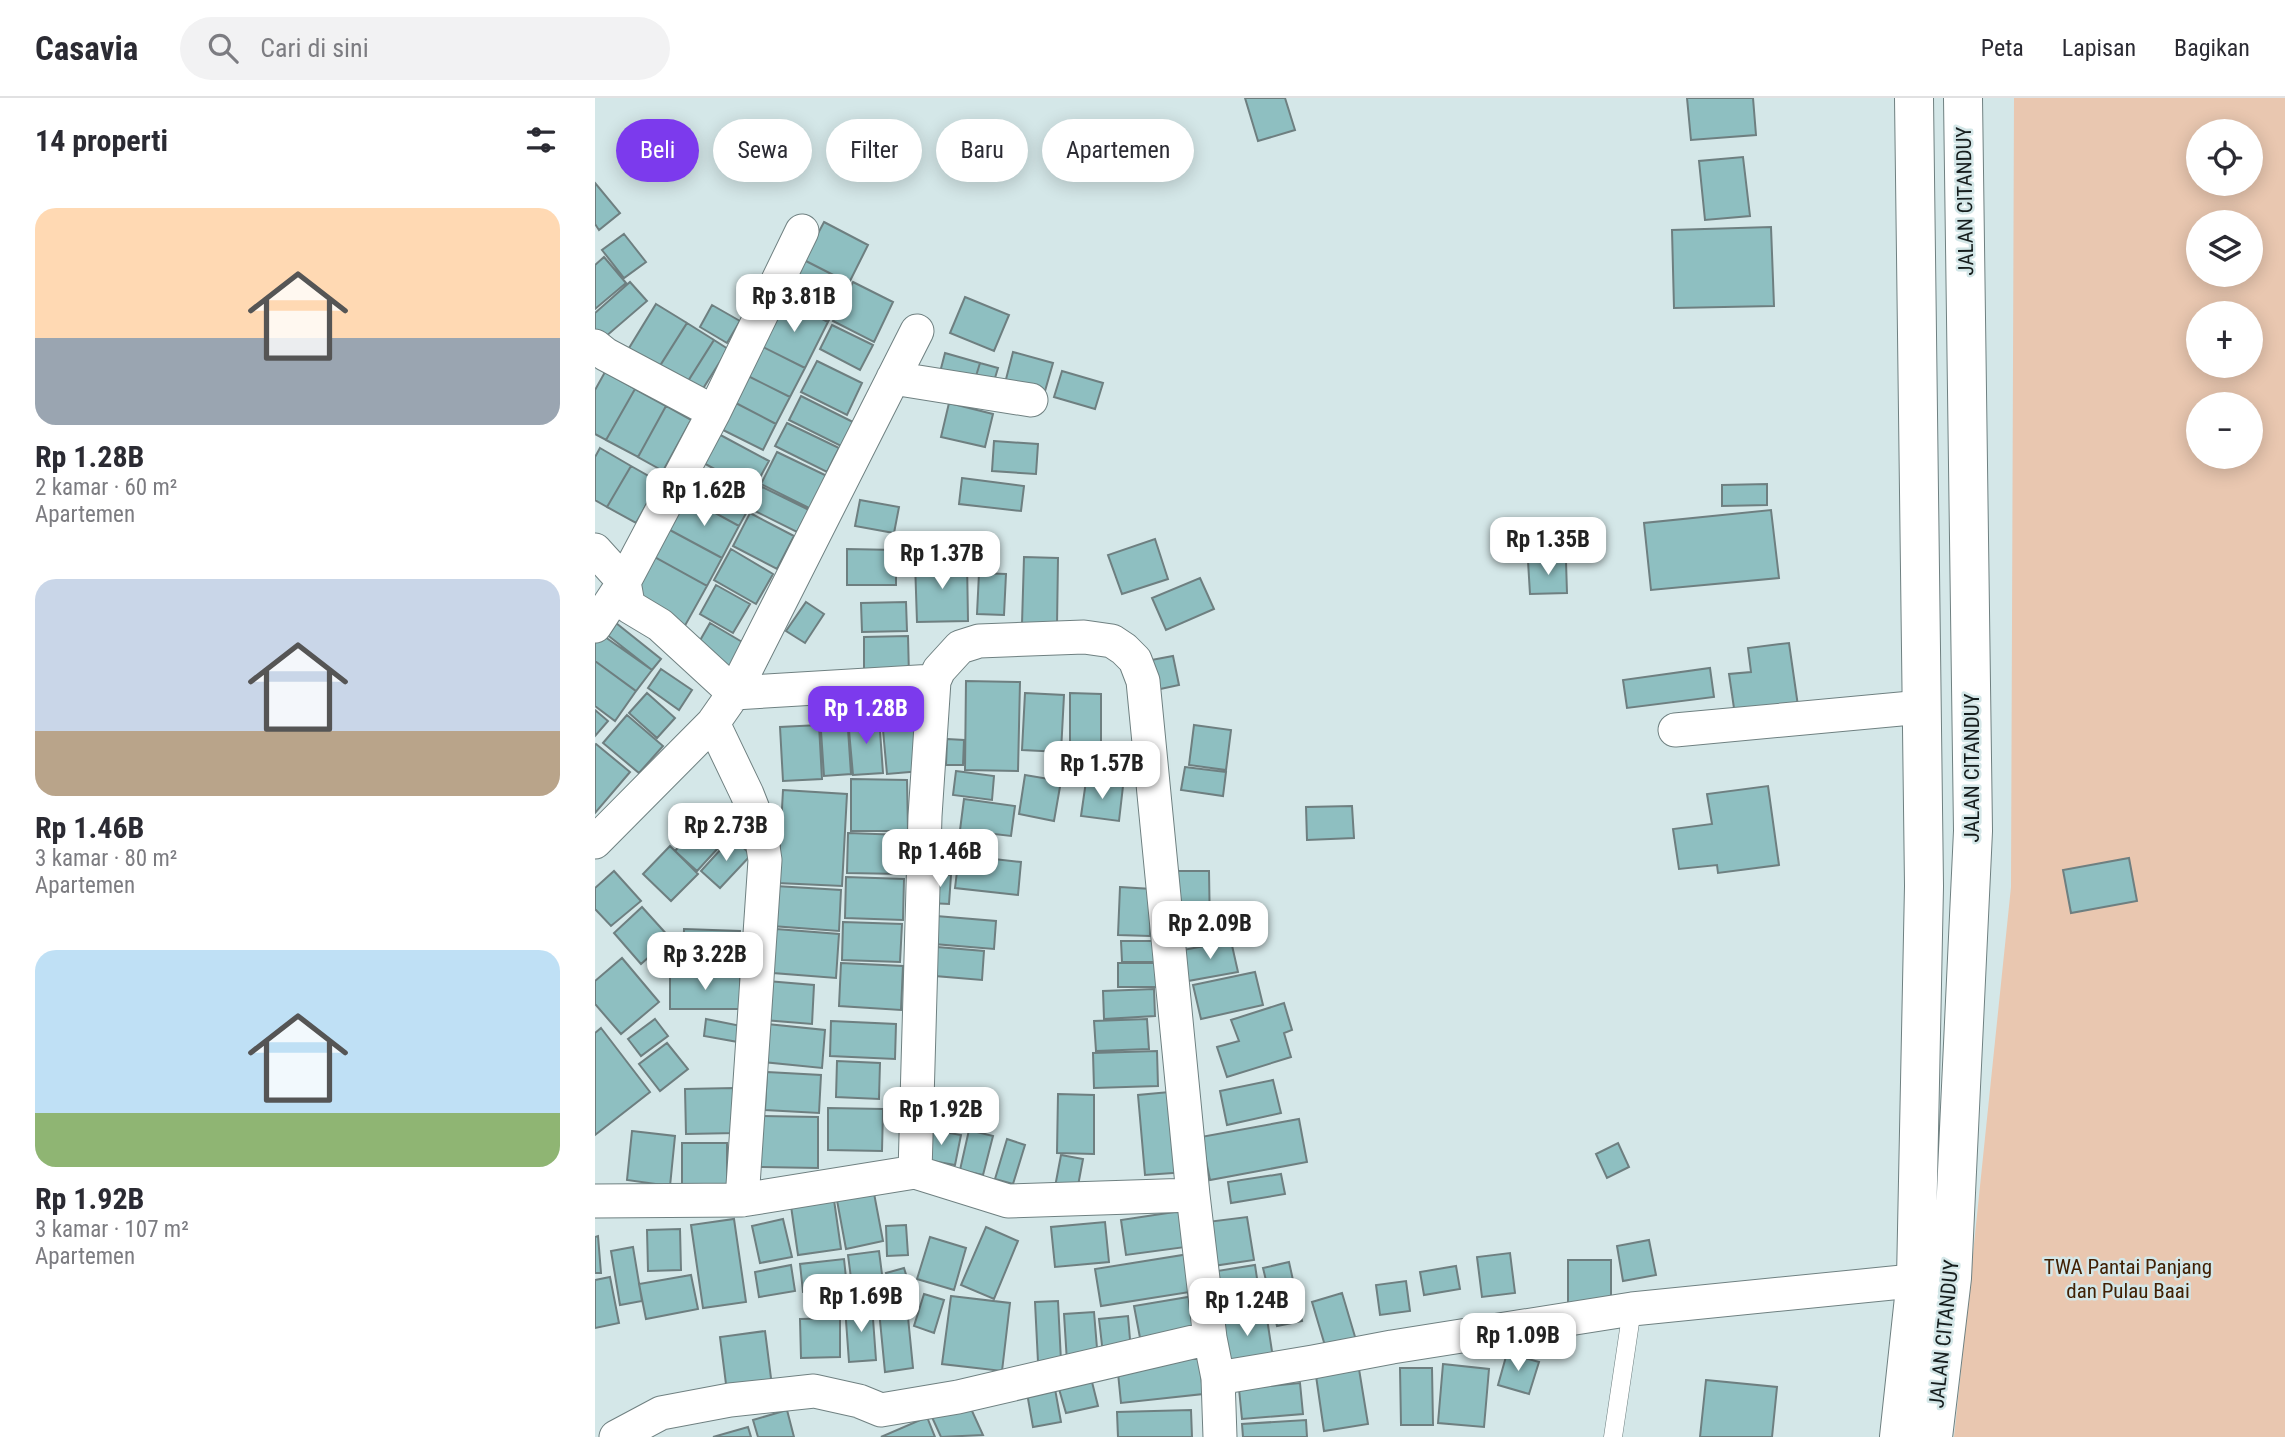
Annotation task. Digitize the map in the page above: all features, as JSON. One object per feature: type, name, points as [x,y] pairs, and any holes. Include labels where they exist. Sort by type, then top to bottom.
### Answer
[{"type":"main road","name":"JALAN CITANDUY","points":[[1914,98],[1924,886],[1934,1278],[1933,1437]]},
{"type":"main road","name":"JALAN CITANDUY","points":[[1899,1437],[1934,1278],[1973,831],[1963,98]]},
{"type":"street","points":[[595,626],[624,582],[714,412],[802,231]]},
{"type":"street","points":[[595,842],[713,723],[734,693],[917,331]]},
{"type":"street","points":[[595,346],[605,354],[714,412]]},
{"type":"street","points":[[893,378],[1031,400]]},
{"type":"street","points":[[595,550],[624,582],[630,607],[660,625],[734,693],[934,681]]},
{"type":"street","points":[[915,1172],[925,816],[934,681],[949,657],[960,648],[979,641],[1084,636],[1112,641],[1135,660],[1143,681],[1193,1195],[1210,1338],[1218,1378],[1220,1437]]},
{"type":"street","points":[[1675,730],[1922,707]]},
{"type":"street","points":[[713,723],[760,827],[765,860],[742,1200]]},
{"type":"street","points":[[595,1201],[742,1200],[915,1172],[1009,1201],[1193,1195]]},
{"type":"street","points":[[1218,1378],[1632,1309],[1934,1278]]},
{"type":"street","points":[[616,1437],[661,1413],[730,1400],[814,1391],[859,1401],[881,1410],[923,1404],[1210,1338]]},
{"type":"lane","points":[[1613,1437],[1632,1309]]},
{"type":"green space","name":"TWA Pantai Panjang dan Pulau Baai","points":[[2014,98],[2285,98],[2285,1437],[1954,1437],[2011,887]]},
{"type":"building","points":[[1245,98],[1285,98],[1295,130],[1258,141]]},
{"type":"building","points":[[1687,98],[1753,98],[1756,135],[1691,140]]},
{"type":"building","points":[[1743,157],[1750,216],[1705,220],[1699,161]]},
{"type":"building","points":[[595,183],[620,213],[599,230],[595,224]]},
{"type":"building","points":[[824,222],[868,245],[849,283],[804,260]]},
{"type":"building","points":[[1771,227],[1774,306],[1674,308],[1672,230]]},
{"type":"building","points":[[624,234],[646,262],[624,278],[602,250]]},
{"type":"building","points":[[604,257],[626,283],[595,309],[595,265]]},
{"type":"building","points":[[804,260],[849,283],[828,322],[784,299]]},
{"type":"building","points":[[630,282],[647,301],[597,344],[595,313]]},
{"type":"building","points":[[853,282],[893,302],[874,342],[833,321]]},
{"type":"building","points":[[965,297],[1009,315],[994,351],[950,333]]},
{"type":"building","points":[[784,299],[828,322],[805,368],[761,346]]},
{"type":"building","points":[[656,304],[687,323],[656,372],[626,353]]},
{"type":"building","points":[[712,305],[740,321],[727,343],[700,327]]},
{"type":"building","points":[[687,323],[714,340],[683,389],[656,372]]},
{"type":"building","points":[[832,325],[873,345],[860,370],[820,349]]},
{"type":"building","points":[[714,340],[728,349],[697,398],[683,389]]},
{"type":"building","points":[[761,346],[805,368],[790,397],[746,375]]},
{"type":"building","points":[[1013,352],[1053,363],[1043,398],[1004,387]]},
{"type":"building","points":[[945,353],[980,363],[973,386],[939,376]]},
{"type":"building","points":[[817,361],[862,383],[847,415],[801,392]]},
{"type":"building","points":[[980,363],[998,368],[991,391],[973,386]]},
{"type":"building","points":[[1062,371],[1103,383],[1095,409],[1054,397]]},
{"type":"building","points":[[605,372],[635,389],[606,440],[595,434],[595,390]]},
{"type":"building","points":[[746,375],[790,397],[776,424],[732,401]]},
{"type":"building","points":[[635,389],[666,406],[638,457],[606,440]]},
{"type":"building","points":[[801,396],[855,423],[843,447],[789,420]]},
{"type":"building","points":[[732,401],[776,424],[763,450],[719,428]]},
{"type":"building","points":[[949,403],[993,414],[985,447],[941,437]]},
{"type":"building","points":[[666,406],[691,420],[663,471],[638,457]]},
{"type":"building","points":[[787,423],[839,448],[827,472],[775,446]]},
{"type":"building","points":[[713,431],[769,461],[753,490],[698,460]]},
{"type":"building","points":[[994,441],[1038,444],[1036,474],[992,471]]},
{"type":"building","points":[[600,448],[631,466],[607,507],[595,500],[595,457]]},
{"type":"building","points":[[777,452],[827,476],[811,509],[761,484]]},
{"type":"building","points":[[631,466],[659,482],[636,523],[607,507]]},
{"type":"building","points":[[700,470],[754,499],[739,526],[686,497]]},
{"type":"building","points":[[962,478],[1024,486],[1021,511],[959,504]]},
{"type":"building","points":[[1767,484],[1767,505],[1722,506],[1722,485]]},
{"type":"building","points":[[762,487],[809,510],[797,532],[751,509]]},
{"type":"building","points":[[686,497],[739,526],[722,558],[668,529]]},
{"type":"building","points":[[860,500],[899,507],[894,533],[855,526]]},
{"type":"building","points":[[1771,510],[1779,578],[1651,590],[1644,523]]},
{"type":"building","points":[[750,513],[794,536],[777,569],[733,546]]},
{"type":"building","points":[[668,529],[722,558],[707,586],[653,556]]},
{"type":"building","points":[[1155,539],[1168,579],[1122,594],[1108,555]]},
{"type":"building","points":[[731,549],[773,574],[756,604],[714,580]]},
{"type":"building","points":[[847,549],[896,550],[896,585],[847,585]]},
{"type":"building","points":[[653,556],[707,586],[682,631],[629,602]]},
{"type":"building","points":[[1024,557],[1058,558],[1057,626],[1022,624]]},
{"type":"building","points":[[967,561],[968,621],[917,622],[915,562]]},
{"type":"building","points":[[1528,561],[1566,561],[1567,593],[1530,594]]},
{"type":"building","points":[[979,573],[1006,574],[1004,615],[977,614]]},
{"type":"building","points":[[1200,578],[1214,609],[1166,630],[1152,598]]},
{"type":"building","points":[[716,585],[750,604],[733,633],[700,614]]},
{"type":"building","points":[[806,602],[824,614],[805,643],[786,631]]},
{"type":"building","points":[[906,602],[907,631],[862,632],[861,603]]},
{"type":"building","points":[[611,619],[661,659],[652,670],[601,630]]},
{"type":"building","points":[[710,623],[749,646],[732,673],[694,651]]},
{"type":"building","points":[[598,632],[652,670],[636,691],[595,661],[595,636]]},
{"type":"building","points":[[908,636],[909,676],[864,677],[864,637]]},
{"type":"building","points":[[1789,643],[1798,706],[1735,715],[1729,674],[1751,672],[1748,648]]},
{"type":"building","points":[[1173,656],[1179,685],[1151,691],[1146,661]]},
{"type":"building","points":[[595,661],[636,691],[615,721],[595,706]]},
{"type":"building","points":[[1710,668],[1714,697],[1627,708],[1623,680]]},
{"type":"building","points":[[661,669],[692,690],[679,710],[648,688]]},
{"type":"building","points":[[966,681],[1020,682],[1018,771],[965,770]]},
{"type":"building","points":[[647,693],[675,718],[657,738],[629,713]]},
{"type":"building","points":[[1025,693],[1064,695],[1061,752],[1022,750]]},
{"type":"building","points":[[1070,693],[1101,694],[1101,746],[1070,746]]},
{"type":"building","points":[[595,710],[608,721],[595,736]]},
{"type":"building","points":[[627,715],[663,746],[639,773],[603,743]]},
{"type":"building","points":[[879,717],[883,773],[853,775],[848,719]]},
{"type":"building","points":[[916,717],[921,771],[887,774],[882,719]]},
{"type":"building","points":[[819,725],[822,779],[783,781],[780,727]]},
{"type":"building","points":[[1194,725],[1231,730],[1226,770],[1189,765]]},
{"type":"building","points":[[848,729],[851,774],[824,776],[821,731]]},
{"type":"building","points":[[947,739],[964,740],[963,765],[946,765]]},
{"type":"building","points":[[595,745],[630,772],[595,813]]},
{"type":"building","points":[[1185,767],[1226,772],[1223,796],[1181,790]]},
{"type":"building","points":[[956,771],[994,776],[992,800],[953,795]]},
{"type":"building","points":[[1025,775],[1061,781],[1054,821],[1019,814]]},
{"type":"building","points":[[851,779],[907,780],[908,831],[851,831]]},
{"type":"building","points":[[1086,781],[1123,786],[1119,821],[1081,816]]},
{"type":"building","points":[[1768,786],[1779,865],[1718,873],[1717,865],[1679,869],[1673,829],[1712,824],[1707,794]]},
{"type":"building","points":[[783,790],[847,794],[842,886],[778,883]]},
{"type":"building","points":[[964,799],[1015,806],[1011,836],[960,830]]},
{"type":"building","points":[[1352,806],[1354,838],[1307,840],[1306,807]]},
{"type":"building","points":[[707,815],[730,835],[697,871],[675,851]]},
{"type":"building","points":[[848,833],[903,835],[902,874],[847,873]]},
{"type":"building","points":[[732,837],[751,855],[720,888],[701,871]]},
{"type":"building","points":[[670,846],[698,874],[671,901],[643,874]]},
{"type":"building","points":[[959,855],[1021,862],[1018,895],[955,888]]},
{"type":"building","points":[[2129,858],[2137,901],[2071,913],[2063,870]]},
{"type":"building","points":[[614,871],[641,901],[611,926],[595,909],[595,888]]},
{"type":"building","points":[[1174,871],[1209,871],[1210,932],[1175,932]]},
{"type":"building","points":[[930,874],[951,875],[949,904],[929,903]]},
{"type":"building","points":[[846,877],[904,879],[903,920],[845,918]]},
{"type":"building","points":[[775,886],[841,890],[839,931],[772,926]]},
{"type":"building","points":[[1120,887],[1152,889],[1150,936],[1118,935]]},
{"type":"building","points":[[642,907],[670,938],[641,964],[614,933]]},
{"type":"building","points":[[936,916],[996,921],[994,949],[934,944]]},
{"type":"building","points":[[843,922],[902,924],[900,962],[842,960]]},
{"type":"building","points":[[684,929],[740,931],[739,969],[683,967]]},
{"type":"building","points":[[776,929],[839,934],[836,978],[773,973]]},
{"type":"building","points":[[1121,941],[1163,941],[1163,962],[1122,962]]},
{"type":"building","points":[[1231,941],[1238,972],[1188,981],[1183,950]]},
{"type":"building","points":[[937,947],[984,951],[982,980],[935,976]]},
{"type":"building","points":[[622,958],[659,1002],[621,1034],[595,1004],[595,981]]},
{"type":"building","points":[[841,963],[903,966],[901,1010],[839,1006]]},
{"type":"building","points":[[1118,963],[1160,963],[1161,987],[1118,987]]},
{"type":"building","points":[[1255,972],[1263,1005],[1201,1019],[1193,985]]},
{"type":"building","points":[[670,974],[740,975],[740,1009],[670,1009]]},
{"type":"building","points":[[767,981],[814,985],[812,1024],[764,1020]]},
{"type":"building","points":[[1154,989],[1155,1016],[1104,1019],[1103,991]]},
{"type":"building","points":[[1284,1003],[1292,1030],[1284,1033],[1291,1057],[1227,1077],[1217,1047],[1239,1041],[1231,1020]]},
{"type":"building","points":[[655,1019],[668,1036],[641,1056],[628,1039]]},
{"type":"building","points":[[706,1019],[741,1026],[738,1042],[704,1036]]},
{"type":"building","points":[[1147,1019],[1149,1049],[1096,1051],[1094,1021]]},
{"type":"building","points":[[831,1021],[896,1024],[895,1059],[830,1056]]},
{"type":"building","points":[[767,1024],[825,1030],[822,1068],[763,1062]]},
{"type":"building","points":[[601,1028],[650,1092],[595,1135],[595,1033]]},
{"type":"building","points":[[667,1043],[688,1069],[660,1091],[639,1064]]},
{"type":"building","points":[[1157,1051],[1158,1086],[1094,1088],[1093,1053]]},
{"type":"building","points":[[837,1061],[880,1063],[879,1099],[836,1097]]},
{"type":"building","points":[[767,1072],[821,1075],[819,1113],[765,1110]]},
{"type":"building","points":[[1273,1080],[1281,1113],[1227,1125],[1220,1091]]},
{"type":"building","points":[[734,1088],[736,1133],[686,1134],[685,1089]]},
{"type":"building","points":[[934,1090],[990,1094],[988,1126],[932,1121]]},
{"type":"building","points":[[1180,1091],[1187,1172],[1145,1175],[1138,1095]]},
{"type":"building","points":[[1058,1094],[1094,1095],[1094,1154],[1057,1153]]},
{"type":"building","points":[[828,1108],[883,1109],[882,1151],[828,1150]]},
{"type":"building","points":[[757,1116],[818,1117],[818,1168],[757,1167]]},
{"type":"building","points":[[1299,1119],[1307,1162],[1210,1180],[1201,1137]]},
{"type":"building","points":[[927,1129],[961,1135],[955,1165],[921,1159]]},
{"type":"building","points":[[969,1130],[993,1136],[983,1175],[960,1170]]},
{"type":"building","points":[[632,1131],[675,1136],[670,1186],[627,1180]]},
{"type":"building","points":[[1007,1139],[1025,1145],[1013,1184],[995,1179]]},
{"type":"building","points":[[682,1143],[727,1143],[727,1188],[682,1188]]},
{"type":"building","points":[[1618,1143],[1629,1167],[1607,1178],[1596,1154]]},
{"type":"building","points":[[1061,1155],[1083,1159],[1077,1191],[1055,1187]]},
{"type":"building","points":[[1281,1174],[1285,1194],[1231,1203],[1228,1182]]},
{"type":"building","points":[[873,1188],[883,1241],[846,1249],[836,1195]]},
{"type":"building","points":[[834,1200],[841,1249],[798,1255],[791,1206]]},
{"type":"building","points":[[1188,1210],[1193,1246],[1126,1255],[1121,1220]]},
{"type":"building","points":[[1247,1217],[1254,1260],[1213,1266],[1207,1222]]},
{"type":"building","points":[[734,1219],[746,1302],[703,1308],[691,1225]]},
{"type":"building","points":[[783,1219],[792,1257],[760,1263],[752,1226]]},
{"type":"building","points":[[1105,1222],[1109,1262],[1055,1267],[1051,1227]]},
{"type":"building","points":[[906,1225],[908,1255],[887,1256],[886,1226]]},
{"type":"building","points":[[986,1227],[1018,1241],[994,1299],[961,1285]]},
{"type":"building","points":[[680,1229],[681,1270],[648,1271],[647,1230]]},
{"type":"building","points":[[598,1236],[601,1273],[595,1273],[595,1237]]},
{"type":"building","points":[[930,1237],[966,1248],[954,1290],[917,1279]]},
{"type":"building","points":[[1649,1240],[1656,1275],[1623,1281],[1617,1246]]},
{"type":"building","points":[[633,1247],[642,1301],[620,1305],[611,1251]]},
{"type":"building","points":[[879,1251],[883,1282],[852,1286],[848,1255]]},
{"type":"building","points":[[1510,1253],[1515,1293],[1482,1297],[1477,1257]]},
{"type":"building","points":[[1189,1254],[1196,1291],[1101,1306],[1095,1269]]},
{"type":"building","points":[[844,1259],[847,1287],[803,1292],[800,1264]]},
{"type":"building","points":[[1568,1260],[1611,1260],[1611,1306],[1568,1307]]},
{"type":"building","points":[[1289,1262],[1302,1321],[1277,1326],[1263,1268]]},
{"type":"building","points":[[791,1265],[795,1291],[759,1297],[755,1272]]},
{"type":"building","points":[[1255,1265],[1261,1305],[1216,1311],[1211,1272]]},
{"type":"building","points":[[1456,1266],[1460,1289],[1424,1295],[1420,1272]]},
{"type":"building","points":[[904,1268],[908,1281],[890,1286],[886,1273]]},
{"type":"building","points":[[691,1275],[698,1309],[646,1319],[639,1284]]},
{"type":"building","points":[[610,1277],[619,1323],[595,1328],[595,1280]]},
{"type":"building","points":[[1406,1281],[1410,1311],[1380,1315],[1376,1285]]},
{"type":"building","points":[[1342,1293],[1356,1340],[1326,1349],[1312,1302]]},
{"type":"building","points":[[924,1294],[944,1300],[934,1333],[914,1326]]},
{"type":"building","points":[[951,1296],[1010,1303],[1002,1371],[942,1364]]},
{"type":"building","points":[[1194,1296],[1200,1333],[1141,1343],[1134,1306]]},
{"type":"building","points":[[906,1297],[913,1368],[885,1372],[878,1300]]},
{"type":"building","points":[[1058,1301],[1061,1361],[1038,1362],[1035,1302]]},
{"type":"building","points":[[872,1305],[876,1360],[849,1362],[845,1307]]},
{"type":"building","points":[[1094,1312],[1098,1360],[1067,1362],[1064,1314]]},
{"type":"building","points":[[1266,1312],[1273,1358],[1228,1364],[1221,1318]]},
{"type":"building","points":[[1128,1316],[1131,1351],[1103,1354],[1099,1319]]},
{"type":"building","points":[[840,1318],[840,1357],[801,1358],[800,1319]]},
{"type":"building","points":[[765,1331],[772,1386],[727,1392],[720,1337]]},
{"type":"building","points":[[1507,1353],[1539,1362],[1529,1394],[1498,1385]]},
{"type":"building","points":[[1199,1354],[1203,1394],[1121,1403],[1117,1363]]},
{"type":"building","points":[[1358,1363],[1368,1424],[1324,1431],[1315,1369]]},
{"type":"building","points":[[1443,1364],[1489,1369],[1484,1427],[1438,1423]]},
{"type":"building","points":[[1400,1368],[1432,1368],[1433,1425],[1401,1425]]},
{"type":"building","points":[[1090,1374],[1098,1406],[1066,1413],[1057,1382]]},
{"type":"building","points":[[1706,1380],[1777,1387],[1772,1437],[1700,1437]]},
{"type":"building","points":[[1300,1383],[1303,1414],[1242,1419],[1239,1389]]},
{"type":"building","points":[[1055,1389],[1061,1422],[1033,1427],[1027,1393]]},
{"type":"building","points":[[967,1400],[983,1435],[941,1437],[931,1415]]},
{"type":"building","points":[[787,1410],[794,1437],[758,1437],[753,1420]]},
{"type":"building","points":[[1191,1410],[1192,1437],[1118,1437],[1117,1412]]},
{"type":"building","points":[[927,1417],[935,1437],[881,1437]]},
{"type":"building","points":[[1306,1420],[1307,1437],[1243,1437],[1242,1424]]},
{"type":"building","points":[[748,1427],[751,1437],[713,1437]]}]
